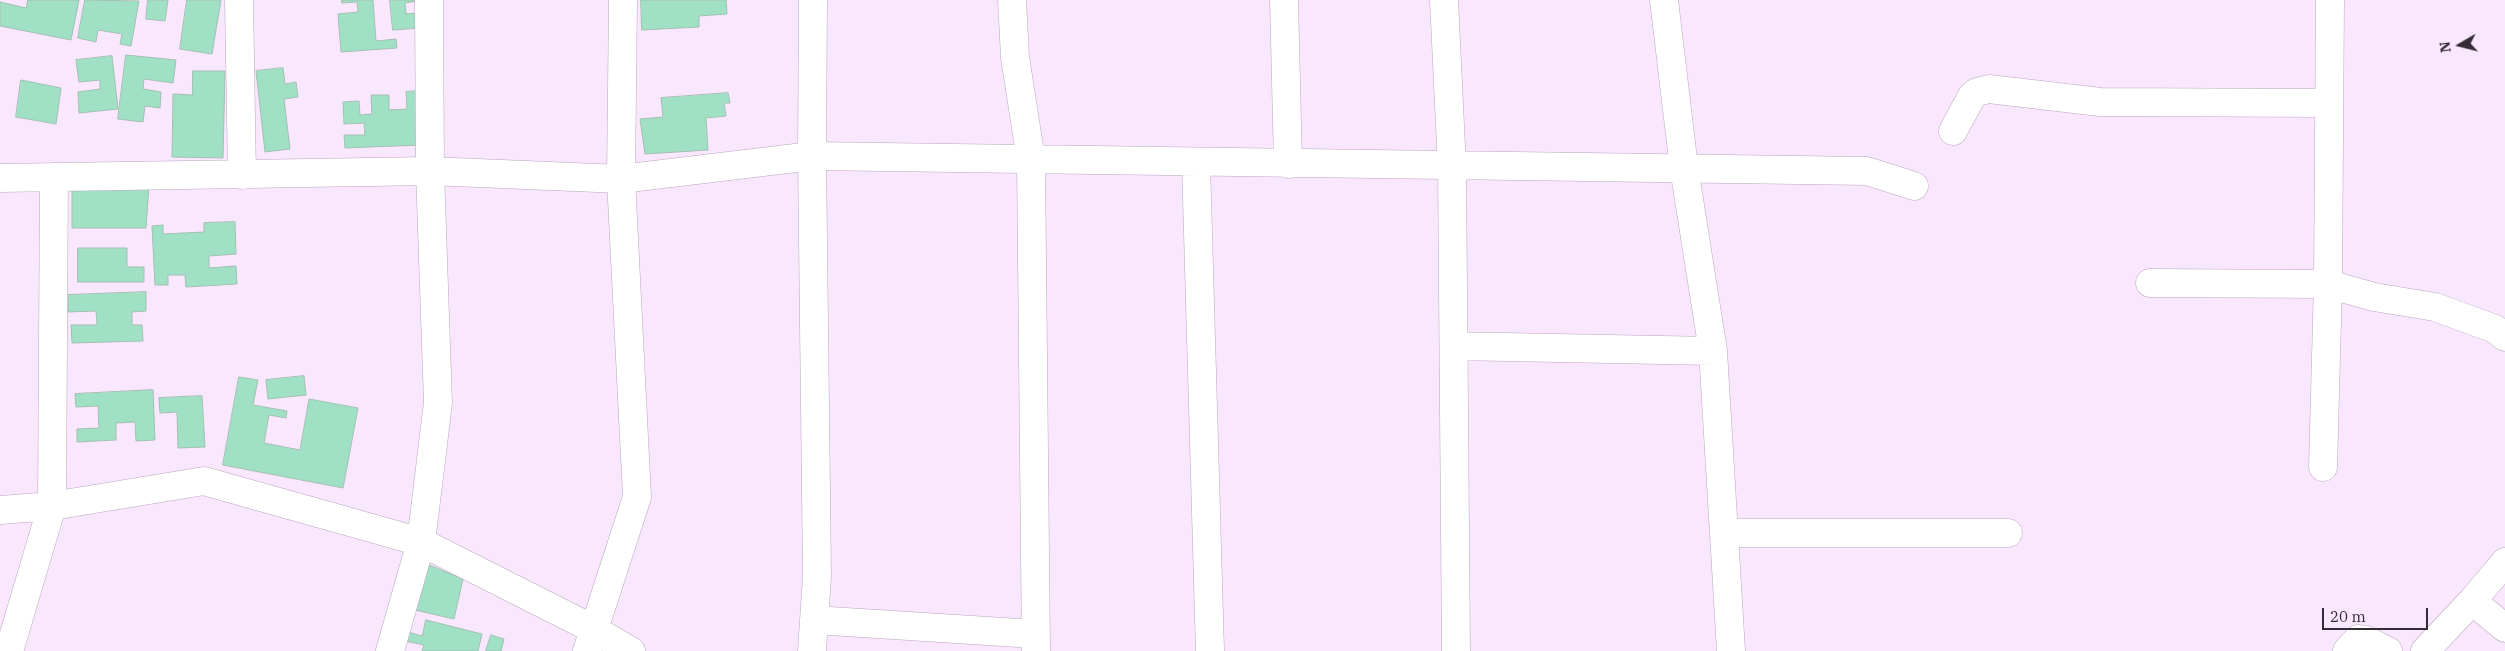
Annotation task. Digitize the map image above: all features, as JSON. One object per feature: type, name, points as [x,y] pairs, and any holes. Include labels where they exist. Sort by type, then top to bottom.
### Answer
[{"type":"street","points":[[239,0],[242,174]]},
{"type":"street","points":[[390,651],[420,542],[438,403],[430,171],[429,0]]},
{"type":"street","points":[[590,640],[637,497],[621,179],[623,0]]},
{"type":"street","points":[[812,651],[817,576],[812,156],[813,0]]},
{"type":"street","points":[[814,620],[1035,643],[1031,160],[1016,57],[1012,0]]},
{"type":"street","points":[[1284,0],[1288,164]]},
{"type":"street","points":[[1444,0],[1452,167],[1456,651]]},
{"type":"street","points":[[1664,0],[1684,168],[1713,351],[1731,651]]},
{"type":"street","points":[[2323,467],[2328,284],[2330,0]]},
{"type":"street","points":[[1953,131],[1972,96],[1977,92],[1989,90],[2100,102],[2329,102]]},
{"type":"street","points":[[0,178],[430,171],[621,179],[812,156],[1867,172],[1914,186]]},
{"type":"street","points":[[1196,163],[1210,651]]},
{"type":"street","points":[[9,651],[52,506],[54,177]]},
{"type":"street","points":[[2150,283],[2328,284],[2374,297],[2435,307],[2495,329],[2505,337]]},
{"type":"street","points":[[1454,346],[1713,351]]},
{"type":"street","points":[[0,510],[52,506],[204,480],[420,542],[590,640],[631,651]]},
{"type":"street","points":[[1725,533],[2008,533]]},
{"type":"street","points":[[2425,651],[2472,602],[2505,562]]},
{"type":"street","points":[[2472,602],[2505,628]]},
{"type":"street","points":[[2347,651],[2358,640],[2366,640],[2388,651]]},
{"type":"building","points":[[28,0],[79,0],[71,40],[0,26],[0,2],[26,8]]},
{"type":"building","points":[[85,0],[139,1],[131,46],[120,44],[122,34],[98,30],[96,42],[78,38]]},
{"type":"building","points":[[148,0],[168,0],[165,21],[146,19]]},
{"type":"building","points":[[187,0],[221,0],[212,54],[180,49]]},
{"type":"building","points":[[342,0],[373,0],[376,41],[396,39],[397,48],[341,52],[338,14],[358,12],[357,2],[342,3]]},
{"type":"building","points":[[390,0],[423,0],[405,3],[406,14],[418,13],[420,28],[393,30]]},
{"type":"building","points":[[641,0],[726,0],[727,14],[699,16],[699,27],[642,30]]},
{"type":"building","points":[[126,55],[176,60],[173,83],[144,79],[143,89],[161,92],[160,108],[145,106],[143,122],[118,119]]},
{"type":"building","points":[[112,56],[118,109],[79,113],[78,92],[100,89],[100,80],[79,82],[76,60]]},
{"type":"building","points":[[283,68],[285,84],[296,82],[298,97],[284,99],[290,149],[265,152],[256,71]]},
{"type":"building","points":[[193,71],[225,71],[223,158],[172,157],[173,94],[192,95]]},
{"type":"building","points":[[21,80],[61,88],[56,124],[16,117]]},
{"type":"building","points":[[417,91],[420,145],[345,148],[344,135],[365,135],[364,123],[344,124],[343,102],[359,101],[360,115],[372,114],[371,95],[389,95],[389,110],[407,109],[406,92]]},
{"type":"building","points":[[728,93],[730,103],[724,103],[726,116],[706,118],[708,150],[645,154],[640,119],[663,117],[661,98]]},
{"type":"building","points":[[149,186],[146,228],[72,228],[72,187]]},
{"type":"building","points":[[235,222],[236,254],[209,256],[209,268],[236,266],[237,284],[186,287],[185,275],[168,275],[168,285],[155,285],[152,226],[163,225],[163,234],[204,232],[204,223]]},
{"type":"building","points":[[78,248],[127,248],[127,267],[144,267],[144,282],[78,282]]},
{"type":"building","points":[[146,292],[146,311],[132,312],[132,325],[142,325],[143,341],[72,343],[71,325],[97,325],[96,311],[68,312],[68,295]]},
{"type":"building","points":[[304,376],[306,395],[268,399],[266,380]]},
{"type":"building","points":[[239,377],[258,380],[253,405],[287,411],[286,418],[269,415],[264,443],[300,450],[309,399],[358,408],[343,488],[223,465]]},
{"type":"building","points":[[153,390],[155,440],[136,441],[135,422],[116,423],[116,440],[77,442],[77,429],[99,428],[98,406],[76,407],[75,394]]},
{"type":"building","points":[[202,396],[205,447],[178,448],[177,412],[160,413],[159,398]]},
{"type":"building","points":[[427,564],[463,579],[454,619],[415,610]]},
{"type":"building","points":[[426,620],[482,634],[478,651],[422,651],[424,645],[405,641],[408,632],[422,636]]},
{"type":"building","points":[[491,635],[504,639],[501,651],[486,651]]}]
